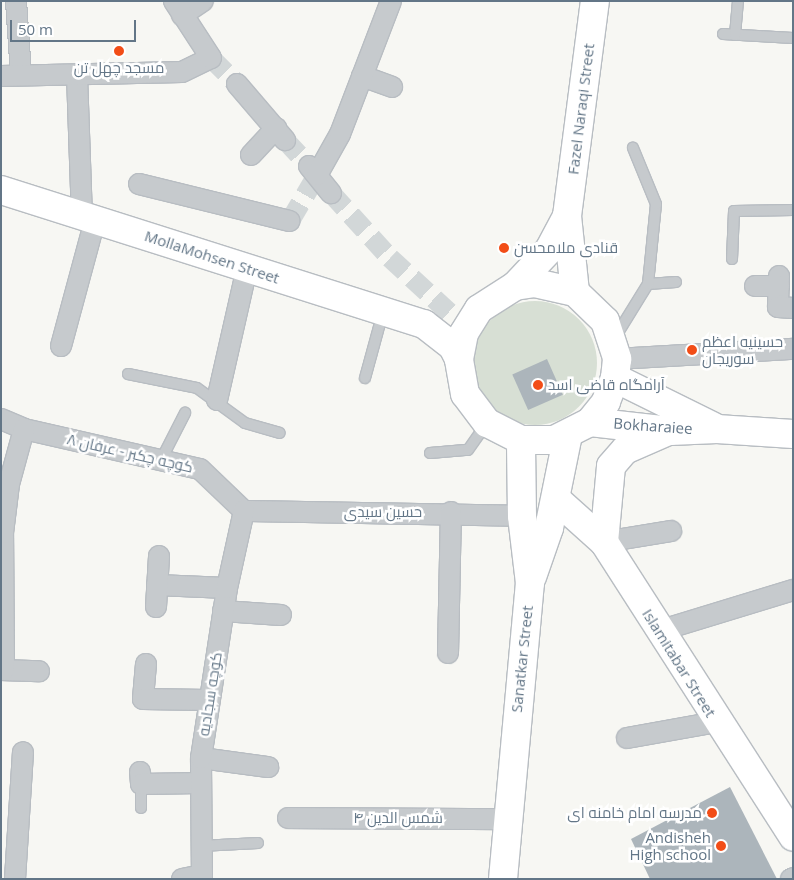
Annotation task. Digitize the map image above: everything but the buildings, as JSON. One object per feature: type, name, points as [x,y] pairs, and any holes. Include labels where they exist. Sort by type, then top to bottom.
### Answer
[{"type":"main road","name":"Fazel Naraqi Street","points":[[567,216],[595,1]]},
{"type":"main road","name":"MollaMohsen Street","points":[[1,190],[424,324]]},
{"type":"main road","points":[[424,324],[479,310],[515,286],[549,250],[567,216]]},
{"type":"main road","points":[[567,216],[576,292]]},
{"type":"main road","points":[[424,324],[453,347],[459,359],[465,394],[487,423],[520,440],[539,441],[579,428],[606,402],[615,359],[606,321],[576,292],[535,283],[515,286]]},
{"type":"main road","points":[[459,359],[464,333],[479,310]]},
{"type":"main road","name":"Bokharaiee","points":[[615,359],[717,429]]},
{"type":"main road","points":[[530,583],[579,428]]},
{"type":"main road","name":"Bokharaiee","points":[[579,428],[717,429],[793,434]]},
{"type":"main road","points":[[604,542],[608,477],[614,460],[625,450],[670,430]]},
{"type":"main road","name":"Sanatkar Street","points":[[503,879],[530,583],[522,516],[520,440]]},
{"type":"main road","name":"Islamitabar Street","points":[[556,499],[604,542],[716,722],[793,836]]},
{"type":"street","points":[[16,1],[11,76],[182,72],[211,58],[178,8],[203,1]]},
{"type":"street","points":[[331,193],[313,171],[340,134],[391,1]]},
{"type":"street","points":[[61,346],[89,218],[77,75]]},
{"type":"street","points":[[362,76],[392,86]]},
{"type":"street","points":[[237,84],[280,134],[251,155]]},
{"type":"street","points":[[139,184],[290,221]]},
{"type":"street","points":[[217,400],[247,268]]},
{"type":"street","points":[[755,286],[779,281],[778,307],[793,308]]},
{"type":"street","points":[[615,359],[793,349]]},
{"type":"street","name":"کوچه چکبر - عرفان ۸","points":[[1,419],[24,429],[162,458],[200,469],[244,511]]},
{"type":"street","points":[[24,429],[10,484],[3,533],[3,670],[39,671]]},
{"type":"street","name":"حسین سیدی","points":[[244,511],[451,512],[522,516]]},
{"type":"street","name":"کوچه سجادیه","points":[[195,877],[200,846],[201,758],[208,700],[227,588],[244,511]]},
{"type":"street","points":[[448,653],[451,512]]},
{"type":"street","points":[[604,542],[671,531]]},
{"type":"street","points":[[156,607],[159,556]]},
{"type":"street","points":[[157,585],[227,588]]},
{"type":"street","points":[[659,631],[793,590]]},
{"type":"street","points":[[223,611],[280,615]]},
{"type":"street","points":[[146,664],[143,699],[208,700]]},
{"type":"street","points":[[627,738],[716,722]]},
{"type":"street","points":[[15,879],[23,752]]},
{"type":"street","points":[[201,758],[268,767]]},
{"type":"street","points":[[140,778],[200,783]]},
{"type":"street","name":"شمس الدین ۴","points":[[288,818],[508,819]]},
{"type":"lane","points":[[735,35],[738,1]]},
{"type":"lane","points":[[723,34],[793,38]]},
{"type":"lane","points":[[615,359],[648,284],[656,204],[633,148]]},
{"type":"lane","points":[[732,259],[734,211],[793,210]]},
{"type":"lane","points":[[648,284],[676,282]]},
{"type":"lane","points":[[365,378],[383,311]]},
{"type":"lane","points":[[128,374],[196,388],[217,400],[245,423],[280,433]]},
{"type":"lane","points":[[162,458],[185,413]]},
{"type":"lane","points":[[430,453],[468,450],[487,423]]},
{"type":"lane","points":[[140,778],[141,808]]},
{"type":"lane","points":[[200,846],[258,843]]},
{"type":"shaded area","points":[[535,301],[559,306],[578,320],[592,339],[597,363],[592,387],[578,406],[559,420],[535,425],[511,420],[492,406],[478,387],[473,363],[478,339],[492,320],[511,306]]},
{"type":"tunnel","points":[[211,58],[237,84]]},
{"type":"tunnel","points":[[285,140],[309,166]]},
{"type":"tunnel","points":[[290,221],[317,175]]},
{"type":"tunnel","points":[[331,193],[390,258],[455,318]]},
{"type":"place","name":"مسجد چهل تن","points":[[119,51]]},
{"type":"place","name":"قنادی ملامحسن","points":[[504,248]]},
{"type":"place","name":"حسینیه اعظم سوریجان","points":[[692,350]]},
{"type":"place","name":"آرامگاه قاضی اسد","points":[[538,385]]},
{"type":"place","name":"مدرسه امام خامنه ای","points":[[712,813]]},
{"type":"place","name":"Andisheh High school","points":[[721,846]]}]
